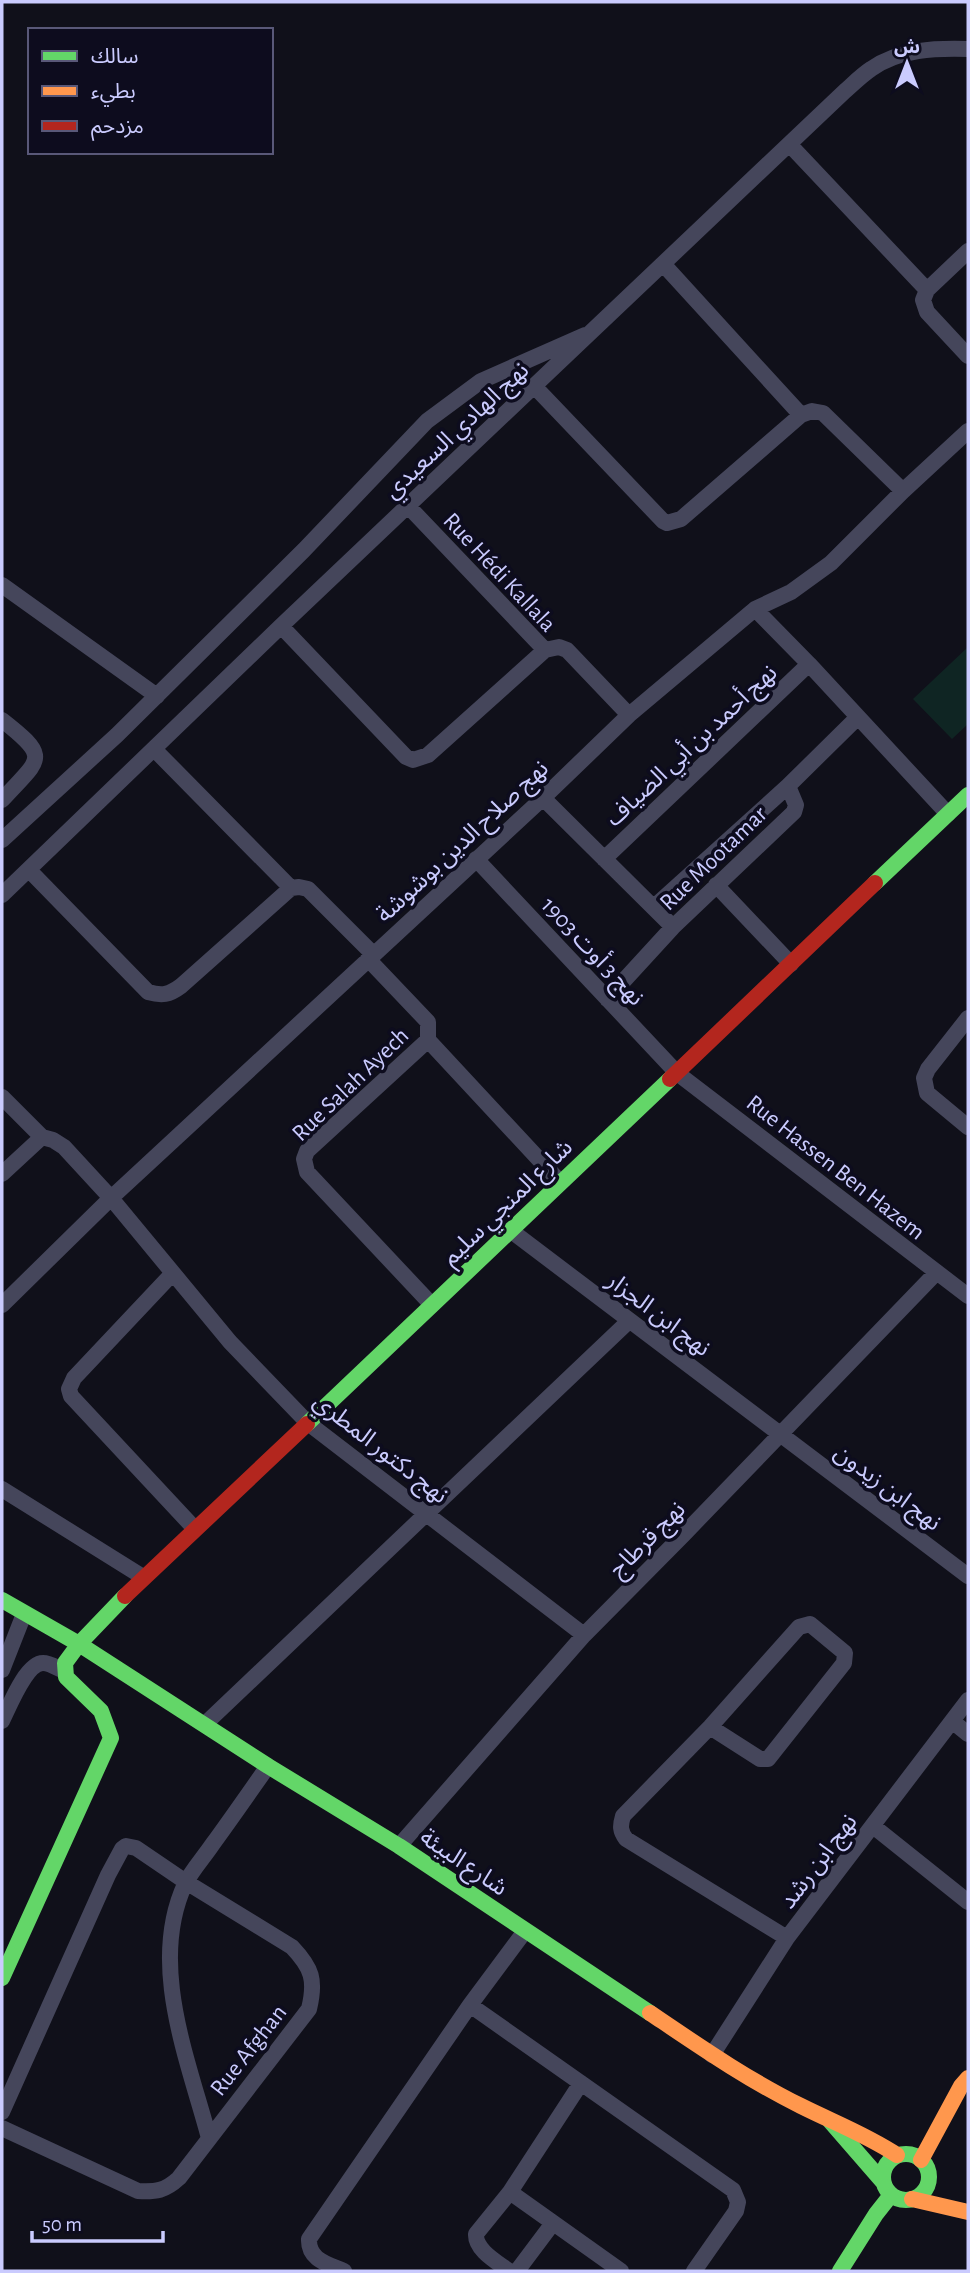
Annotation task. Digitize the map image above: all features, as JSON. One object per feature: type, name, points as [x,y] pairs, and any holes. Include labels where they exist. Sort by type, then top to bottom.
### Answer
[{"type":"street","name":"نهج الهادي السعيدي","points":[[6,885],[29,870],[281,626],[873,67],[902,55],[934,48],[968,49]]},
{"type":"street","points":[[790,145],[927,290]]},
{"type":"street","points":[[968,251],[927,290],[923,300],[925,309],[968,356]]},
{"type":"street","points":[[664,265],[801,415]]},
{"type":"street","points":[[2,840],[157,696],[304,550],[427,421],[481,381],[593,332]]},
{"type":"street","points":[[536,387],[667,523],[681,519],[801,415],[818,410],[903,491]]},
{"type":"street","name":"نهج صلاح الدين بوشوشة","points":[[2,1305],[111,1198],[543,798],[628,715],[755,609],[791,593],[831,563],[968,431]]},
{"type":"street","name":"Rue Hédi Kallala","points":[[281,626],[406,757],[413,760],[428,755],[545,650],[408,506]]},
{"type":"street","points":[[2,585],[157,696]]},
{"type":"street","points":[[755,609],[948,814]]},
{"type":"street","points":[[545,650],[559,647],[567,650],[628,715]]},
{"type":"street","name":"نهج أحمد بن أبي الضياف","points":[[604,859],[809,664]]},
{"type":"street","points":[[788,786],[858,717]]},
{"type":"street","points":[[2,720],[29,741],[35,749],[36,757],[33,766],[2,800]]},
{"type":"street","points":[[154,749],[291,888]]},
{"type":"street","name":"Rue Mootamar","points":[[607,999],[673,927],[794,812],[796,805],[788,786],[654,907]]},
{"type":"street","name":"شارع المنجي سليم","points":[[64,1671],[65,1663],[79,1644],[143,1577],[968,795]]},
{"type":"street","points":[[543,798],[673,927]]},
{"type":"street","name":"نهج 3 أوت 1903","points":[[476,859],[677,1073]]},
{"type":"street","points":[[29,870],[148,992],[159,996],[170,994],[181,986],[291,888],[308,889],[428,1022],[428,1040]]},
{"type":"street","points":[[716,885],[791,964]]},
{"type":"street","points":[[968,1018],[924,1078],[927,1093],[968,1127]]},
{"type":"street","name":"Rue Salah Ayech","points":[[432,1305],[307,1172],[304,1158],[307,1151],[428,1040],[560,1182]]},
{"type":"street","name":"Rue Hassen Ben Hazem","points":[[677,1073],[968,1296]]},
{"type":"street","name":"نهج دكتور المطري","points":[[2,1097],[42,1137],[64,1147],[111,1198],[230,1342],[308,1423],[584,1635]]},
{"type":"street","points":[[2,1174],[42,1137]]},
{"type":"street","name":"نهج ابن الجزار","points":[[510,1230],[781,1435]]},
{"type":"street","points":[[173,1273],[74,1377],[69,1389],[71,1396],[195,1528]]},
{"type":"street","name":"نهج قرطاج","points":[[398,1846],[584,1635],[936,1273]]},
{"type":"street","points":[[205,1724],[629,1321]]},
{"type":"street","name":"نهج ابن زيدون","points":[[781,1435],[968,1576]]},
{"type":"street","points":[[2,1489],[143,1577]]},
{"type":"street","name":"شارع البيئة","points":[[2,1600],[79,1644],[398,1846],[712,2055],[830,2121],[887,2189]]},
{"type":"street","points":[[2,1670],[8,1637],[24,1614]]},
{"type":"street","points":[[710,1727],[760,1759],[768,1759],[844,1663],[845,1653],[810,1624],[799,1627],[710,1727],[623,1816],[621,1832],[626,1839],[788,1938]]},
{"type":"street","points":[[2,1721],[27,1671],[35,1665],[46,1663],[64,1671],[66,1677],[104,1712],[111,1738],[2,1978]]},
{"type":"street","name":"نهج ابن رشد","points":[[712,2055],[788,1938],[968,1700]]},
{"type":"street","points":[[952,1721],[968,1734]]},
{"type":"street","points":[[209,2138],[175,2008],[170,1969],[170,1937],[176,1908],[186,1882],[268,1766]]},
{"type":"street","points":[[873,1826],[968,1902]]},
{"type":"street","name":"Rue Afghan","points":[[2,2112],[121,1849],[127,1846],[136,1848],[292,1947],[304,1959],[311,1974],[313,1992],[309,2009],[179,2178],[167,2189],[156,2192],[138,2191],[2,2128]]},
{"type":"street","points":[[344,2271],[314,2257],[309,2239],[470,2005],[525,1931]]},
{"type":"street","points":[[470,2005],[733,2190],[738,2202],[736,2211],[694,2271]]},
{"type":"street","points":[[912,2199],[925,2190],[925,2167],[961,2086],[968,2078]]},
{"type":"street","points":[[509,2271],[480,2247],[476,2234],[510,2192],[581,2083]]},
{"type":"street","points":[[830,2121],[868,2136],[897,2155]]},
{"type":"street","points":[[840,2271],[877,2214],[887,2189],[883,2172],[886,2165],[897,2155],[907,2154],[925,2167],[948,2188],[967,2211]]},
{"type":"street","points":[[887,2189],[905,2200],[912,2199],[967,2211]]},
{"type":"street","points":[[510,2192],[621,2271]]},
{"type":"street","points":[[517,2271],[553,2223]]},
{"type":"green space","points":[[968,647],[968,724],[952,739],[913,699]]},
{"type":"traffic: fast","points":[[875,883],[968,795]]},
{"type":"traffic: fast","points":[[307,1424],[670,1079]]},
{"type":"traffic: fast","points":[[2,1978],[111,1738],[101,1711],[66,1677],[65,1663],[79,1644],[125,1596]]},
{"type":"traffic: fast","points":[[2,1600],[79,1644],[268,1766],[399,1846],[650,2013]]},
{"type":"traffic: fast","points":[[830,2121],[883,2182]]},
{"type":"traffic: fast","points":[[906,2154],[922,2161],[929,2177],[922,2193],[906,2200],[890,2193],[883,2177],[890,2161],[906,2154]]},
{"type":"traffic: fast","points":[[840,2271],[891,2195]]},
{"type":"traffic: slow","points":[[650,2013],[762,2085],[897,2155]]},
{"type":"traffic: slow","points":[[921,2160],[968,2078]]},
{"type":"traffic: slow","points":[[912,2199],[968,2212]]},
{"type":"traffic: jam","points":[[670,1079],[875,883]]},
{"type":"traffic: jam","points":[[125,1596],[307,1424]]}]
